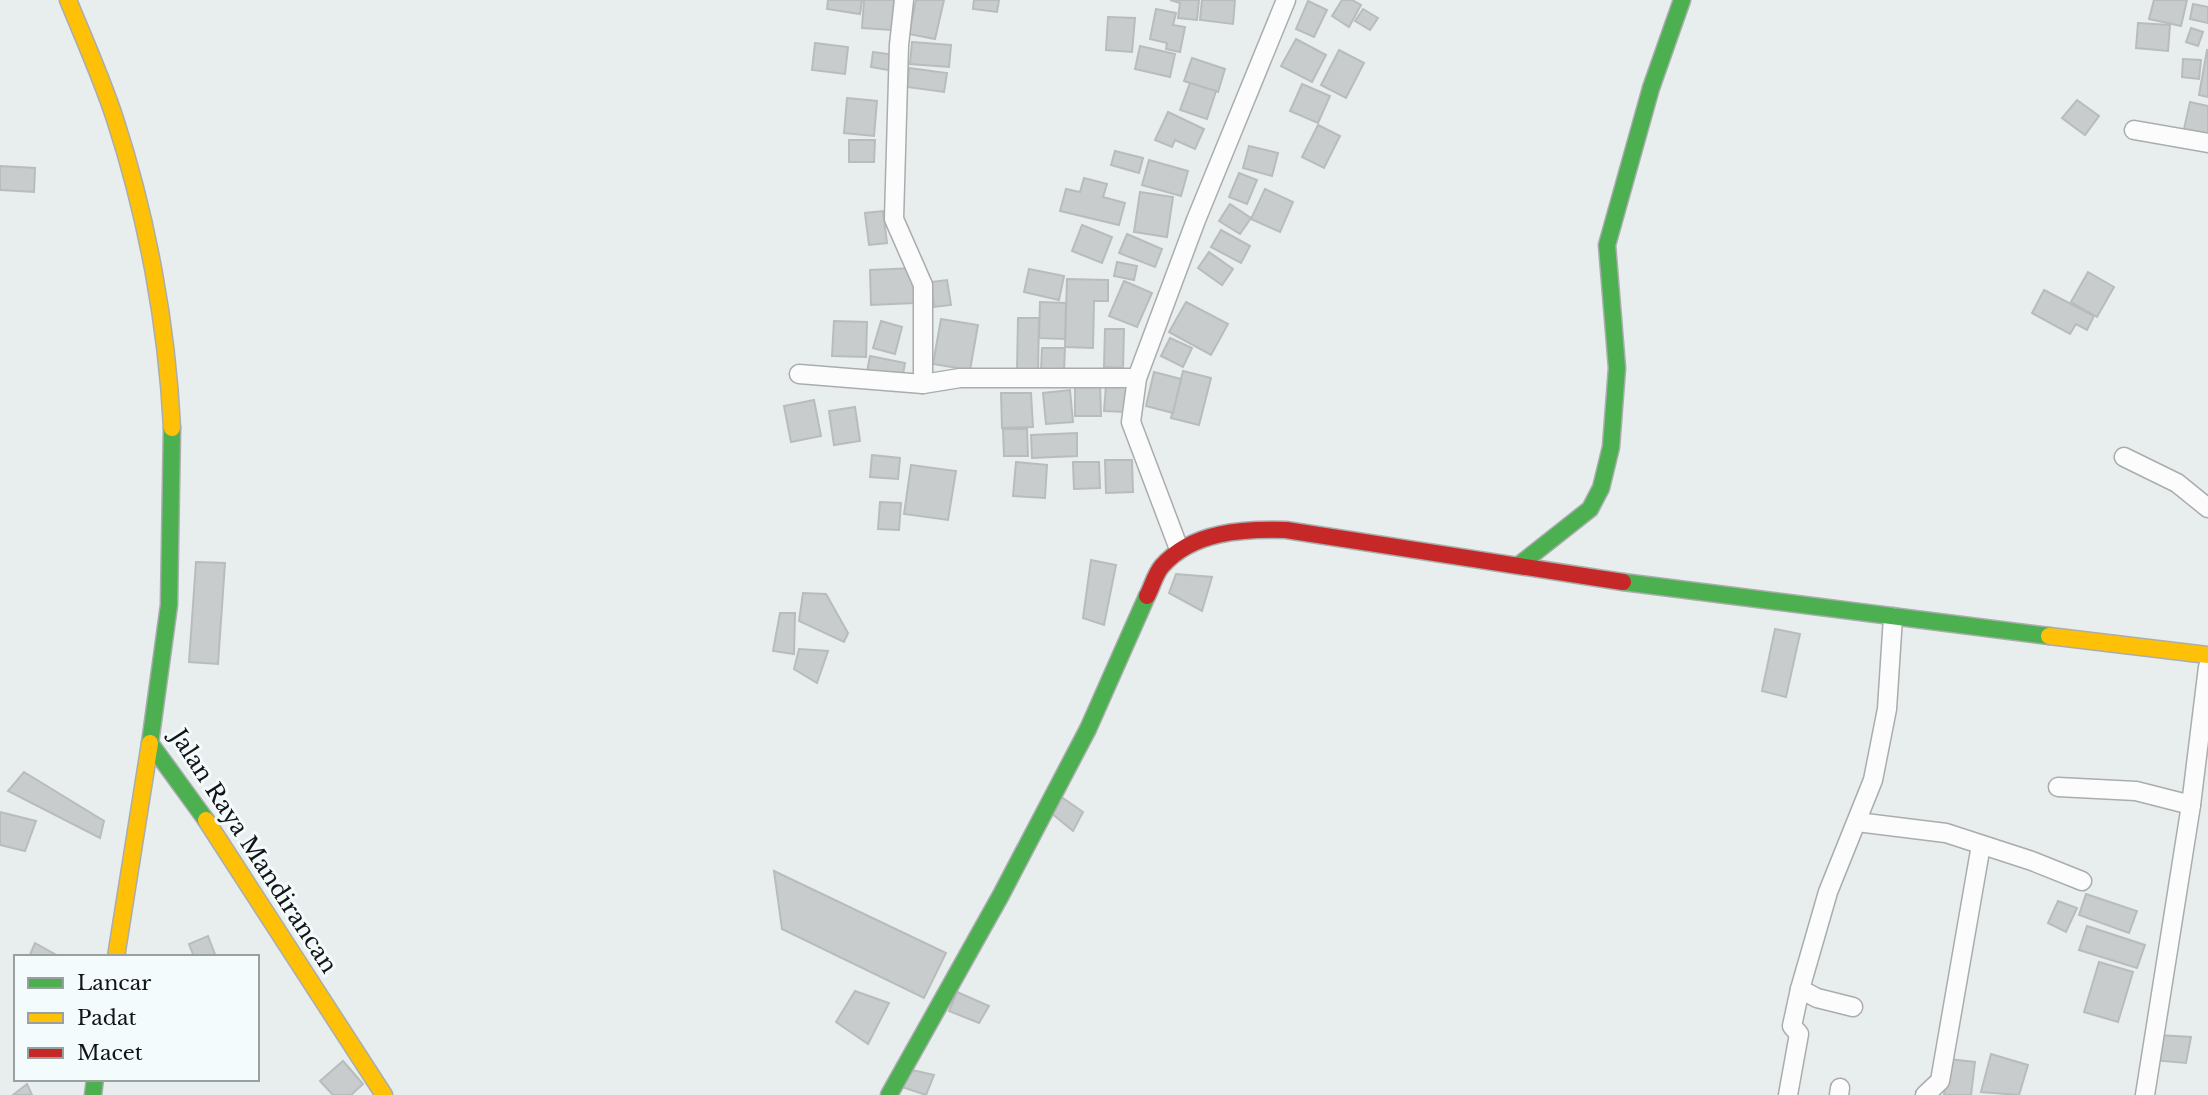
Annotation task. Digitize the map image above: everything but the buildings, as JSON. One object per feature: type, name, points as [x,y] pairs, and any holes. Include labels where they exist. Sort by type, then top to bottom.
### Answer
[{"type":"street","name":"Jalan Raya Mandirancan","points":[[68,0],[115,119],[148,248],[170,381],[174,461],[169,605],[150,743],[209,823],[384,1095]]},
{"type":"street","points":[[904,0],[899,45],[894,219],[923,285],[923,384]]},
{"type":"street","points":[[1179,549],[1131,422],[1136,378],[1196,220],[1286,0]]},
{"type":"street","points":[[1519,565],[1590,509],[1601,488],[1611,447],[1617,368],[1607,245],[1651,88],[1682,0]]},
{"type":"street","points":[[2134,130],[2208,143]]},
{"type":"street","points":[[799,374],[923,384],[960,378],[1136,378]]},
{"type":"street","points":[[2124,457],[2177,483],[2208,508]]},
{"type":"street","points":[[889,1095],[1088,729],[1160,568],[1179,549],[1241,528],[1286,530],[1705,595],[2208,655]]},
{"type":"street","points":[[1788,1095],[1798,1052],[1799,1034],[1792,1026],[1800,989],[1828,892],[1873,780],[1881,739],[1893,617]]},
{"type":"street","points":[[2145,1095],[2191,806],[2208,667]]},
{"type":"street","points":[[116,955],[150,743]]},
{"type":"street","points":[[2058,788],[2136,791],[2191,806]]},
{"type":"street","points":[[1857,821],[1946,833],[2082,881]]},
{"type":"street","points":[[1925,1095],[1940,1088],[1981,845]]},
{"type":"street","points":[[1800,989],[1817,998],[1853,1007]]},
{"type":"traffic: fast","points":[[1519,565],[1590,509],[1601,488],[1611,447],[1617,368],[1607,245],[1651,88],[1682,0]]},
{"type":"traffic: fast","points":[[172,428],[169,605],[150,743],[206,820]]},
{"type":"traffic: fast","points":[[1623,582],[2049,636]]},
{"type":"traffic: fast","points":[[889,1095],[1001,895],[1088,729],[1147,596]]},
{"type":"traffic: fast","points":[[93,1095],[95,1081]]},
{"type":"traffic: slow","points":[[68,0],[110,104],[137,194],[160,311],[172,428]]},
{"type":"traffic: slow","points":[[2049,636],[2208,655]]},
{"type":"traffic: slow","points":[[116,955],[150,743]]},
{"type":"traffic: slow","points":[[206,820],[384,1095]]},
{"type":"traffic: jam","points":[[1147,596],[1162,566],[1188,545],[1220,534],[1253,530],[1286,530],[1623,582]]}]
